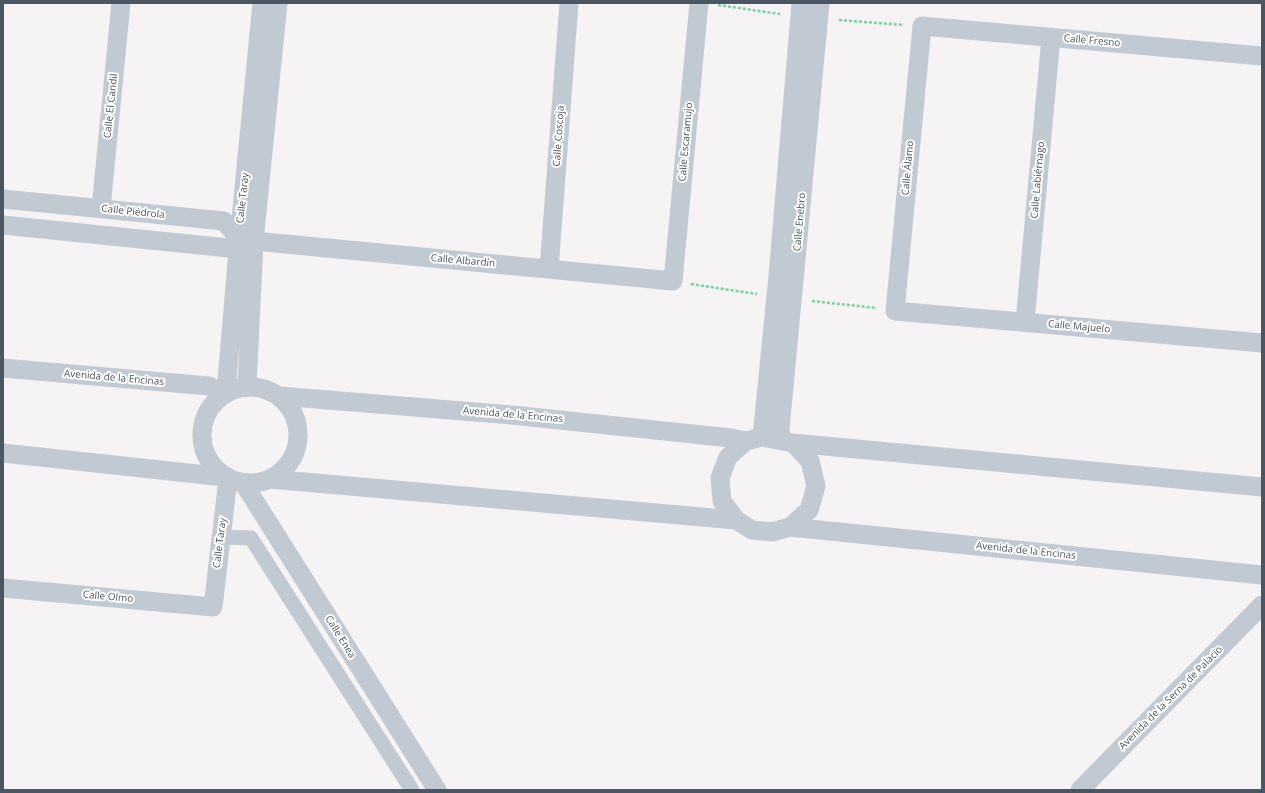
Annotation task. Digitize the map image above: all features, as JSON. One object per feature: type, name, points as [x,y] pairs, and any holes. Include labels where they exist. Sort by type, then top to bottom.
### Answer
[{"type":"street","name":"Calle El Candil","points":[[101,208],[121,3]]},
{"type":"street","name":"Calle Taray","points":[[247,386],[244,243],[262,3]]},
{"type":"street","name":"Calle Taray","points":[[225,393],[244,243],[278,3]]},
{"type":"street","name":"Calle Coscoja","points":[[549,269],[569,3]]},
{"type":"street","name":"Calle Escaramujo","points":[[673,281],[708,4]]},
{"type":"street","name":"Calle Enebro","points":[[754,439],[778,276],[801,10]]},
{"type":"street","name":"Calle Enebro","points":[[787,442],[780,428],[820,11]]},
{"type":"street","name":"Calle Fresno","points":[[922,26],[1262,56]]},
{"type":"street","name":"Calle Álamo","points":[[895,311],[922,26]]},
{"type":"street","name":"Calle Labiérnago","points":[[1025,322],[1051,37]]},
{"type":"street","name":"Calle Piédrola","points":[[3,199],[224,221],[244,243]]},
{"type":"street","name":"Calle Albardín","points":[[3,225],[244,243],[673,281]]},
{"type":"street","name":"Calle Majuelo","points":[[895,311],[1262,342]]},
{"type":"street","name":"Avenida de la Encinas","points":[[3,368],[209,386],[225,393]]},
{"type":"street","points":[[232,480],[212,466],[202,447],[202,426],[210,406],[225,393],[247,386],[264,388],[279,396],[294,415],[299,440],[290,464],[270,480]]},
{"type":"street","name":"Avenida de la Encinas","points":[[279,396],[512,415],[731,438],[754,439]]},
{"type":"street","points":[[787,442],[810,461],[816,486],[809,510],[790,527],[772,532],[752,530],[736,520],[722,501],[720,478],[728,457],[754,439],[787,442],[1262,487]]},
{"type":"street","points":[[3,453],[232,480],[270,480],[736,520]]},
{"type":"street","name":"Calle Taray","points":[[213,607],[221,536],[232,480]]},
{"type":"street","name":"Calle Enea","points":[[232,480],[437,790]]},
{"type":"street","name":"Avenida de la Encinas","points":[[790,527],[1262,575]]},
{"type":"street","points":[[221,536],[250,538],[412,790]]},
{"type":"street","name":"Calle Olmo","points":[[3,588],[213,607]]},
{"type":"street","name":"Avenida de la Serna de Palacio","points":[[1080,790],[1262,605]]},
{"type":"path","points":[[708,4],[801,10]]},
{"type":"path","points":[[820,11],[922,26]]}]
